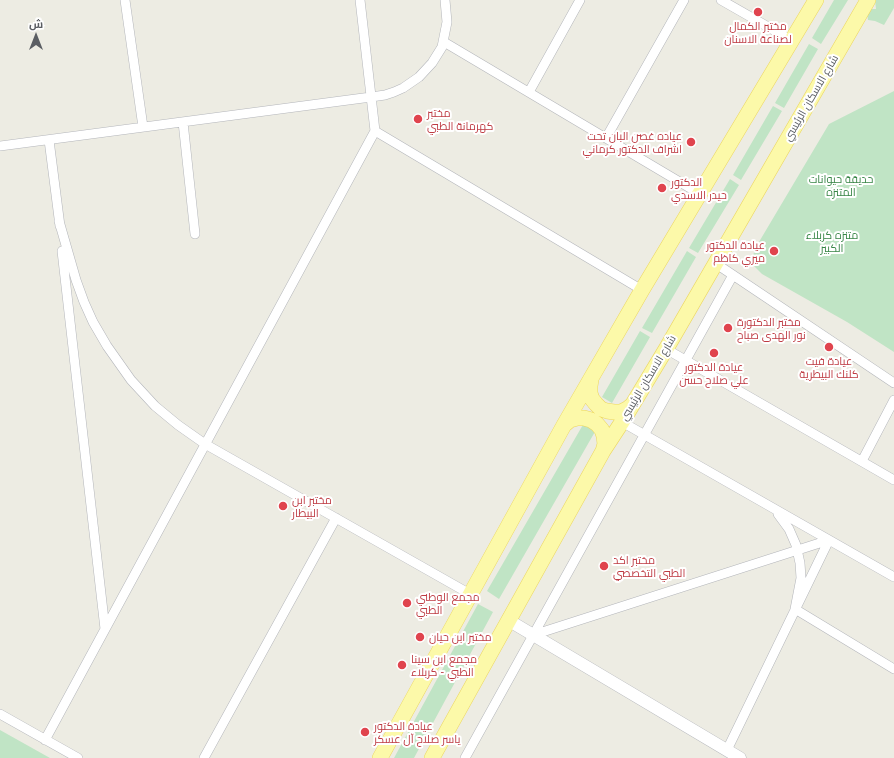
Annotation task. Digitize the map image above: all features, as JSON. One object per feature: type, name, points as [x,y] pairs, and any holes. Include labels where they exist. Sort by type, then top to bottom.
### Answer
[{"type":"main road","points":[[380,758],[564,425],[642,290],[816,0]]},
{"type":"main road","name":"شارع الاسكان الرئيسي","points":[[432,758],[603,451],[666,348],[868,0]]},
{"type":"main road","points":[[591,380],[590,393],[592,399],[601,409],[621,412],[632,405]]},
{"type":"main road","points":[[564,425],[570,420],[577,418],[591,420],[602,430],[605,444],[603,451]]},
{"type":"street","points":[[125,0],[143,127]]},
{"type":"street","points":[[46,740],[375,131],[360,0]]},
{"type":"street","points":[[0,146],[385,95],[408,86],[432,63],[444,42],[447,22],[446,0]]},
{"type":"street","points":[[529,92],[580,0]]},
{"type":"street","points":[[721,0],[791,40]]},
{"type":"street","points":[[606,138],[680,1]]},
{"type":"street","points":[[444,42],[700,194]]},
{"type":"street","points":[[183,122],[195,234]]},
{"type":"street","points":[[375,131],[642,290]]},
{"type":"street","points":[[49,140],[105,629]]},
{"type":"street","points":[[59,221],[81,295],[93,322],[107,346],[131,380],[155,406],[178,425],[205,444],[470,594]]},
{"type":"street","points":[[715,263],[894,383]]},
{"type":"street","points":[[464,758],[733,275]]},
{"type":"street","points":[[666,348],[894,480]]},
{"type":"street","points":[[862,461],[894,400]]},
{"type":"street","points":[[622,422],[894,577]]},
{"type":"street","points":[[774,508],[789,529],[800,563],[801,578],[795,609]]},
{"type":"street","points":[[204,758],[336,518]]},
{"type":"street","points":[[533,635],[829,540]]},
{"type":"street","points":[[727,750],[829,540]]},
{"type":"street","points":[[795,609],[894,669]]},
{"type":"street","points":[[508,620],[740,758]]},
{"type":"street","points":[[0,714],[78,758]]},
{"type":"green space","points":[[834,0],[848,0],[821,44],[812,38]]},
{"type":"green space","points":[[875,0],[894,0],[894,8],[884,25],[868,20],[867,13],[871,9],[876,9]]},
{"type":"green space","points":[[809,44],[818,49],[784,108],[775,103]]},
{"type":"green space","name":"متنزه كربلاء الكبير","points":[[894,91],[894,352],[847,322],[762,274],[754,266],[752,258],[756,247],[829,124]]},
{"type":"green space","points":[[773,106],[782,111],[741,180],[733,175]]},
{"type":"green space","points":[[730,179],[739,185],[698,253],[689,248]]},
{"type":"green space","points":[[687,251],[696,257],[652,333],[642,328]]},
{"type":"green space","points":[[640,331],[650,337],[612,403],[602,397]]},
{"type":"green space","points":[[588,416],[600,423],[499,599],[487,591]]},
{"type":"green space","points":[[478,604],[493,612],[414,758],[394,758]]},
{"type":"green space","points":[[0,730],[50,758],[0,758]]},
{"type":"place","name":"مختبر الكمال لصناعة الاسنان","points":[[758,12]]},
{"type":"place","name":"مختبر كهرمانة الطبي","points":[[418,119]]},
{"type":"place","name":"عياده غصن البان تحت اشراف الدكتور كرماني","points":[[691,142]]},
{"type":"place","name":"الدكتور حيدر الاسدي","points":[[662,188]]},
{"type":"place","name":"عيادة الدكتور ميري كاظم","points":[[774,251]]},
{"type":"place","name":"مختبر الدكتورة نور الهدى صباح","points":[[728,328]]},
{"type":"place","name":"عيادة فيت كلنك البيطرية","points":[[829,347]]},
{"type":"place","name":"عيادة الدكتور علي صلاح حسن","points":[[714,353]]},
{"type":"place","name":"مختبر ابن البيطار","points":[[283,506]]},
{"type":"place","name":"مختبر اكد الطبي التخصصي","points":[[604,566]]},
{"type":"place","name":"مجمع الوطني الطبي","points":[[407,603]]},
{"type":"place","name":"مختبر ابن حيان","points":[[420,637]]},
{"type":"place","name":"مجمع ابن سينا الطبي - كربلاء","points":[[402,665]]},
{"type":"place","name":"عيادة الدكتور ياسر صلاح آل عسكر","points":[[365,732]]},
{"type":"park label","name":"حديقة حيوانات المتنزه","points":[[841,185]]}]
